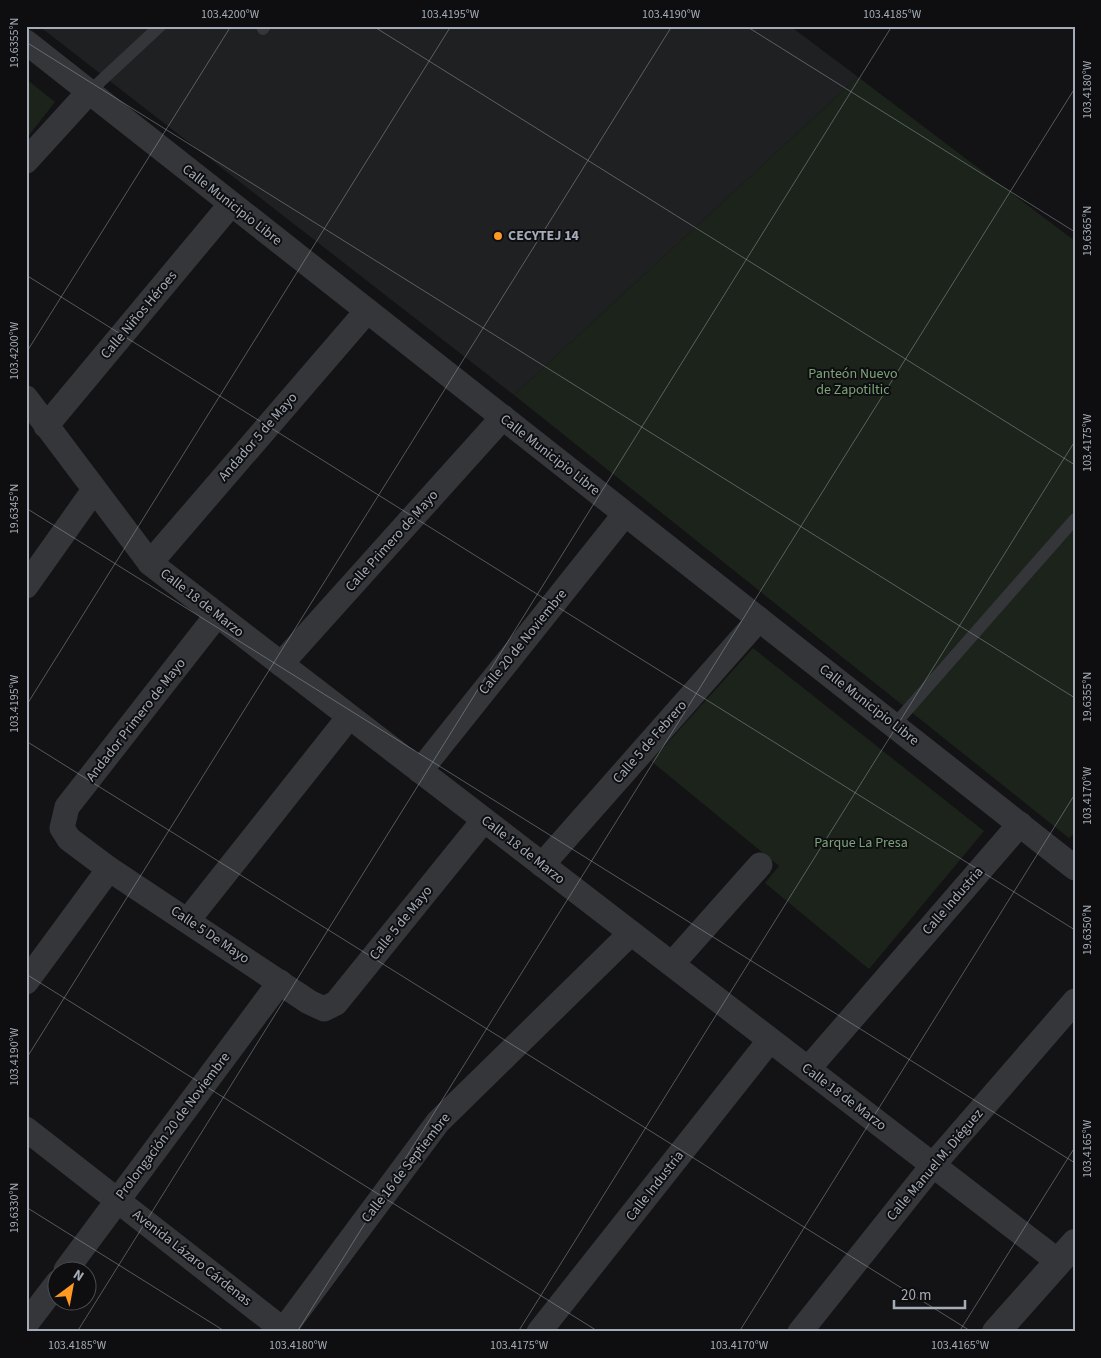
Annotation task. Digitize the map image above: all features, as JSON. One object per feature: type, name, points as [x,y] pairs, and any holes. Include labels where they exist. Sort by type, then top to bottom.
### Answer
[{"type":"street","name":"Calle Municipio Libre","points":[[26,42],[1075,868]]},
{"type":"street","points":[[26,161],[89,92]]},
{"type":"street","name":"Calle Niños Héroes","points":[[46,426],[231,204]]},
{"type":"street","name":"Andador 5 de Mayo","points":[[150,563],[367,311]]},
{"type":"street","name":"Calle 18 de Marzo","points":[[26,398],[150,563],[933,1165],[1067,1253]]},
{"type":"street","name":"Calle Primero de Mayo","points":[[281,664],[503,418]]},
{"type":"street","points":[[26,586],[94,490]]},
{"type":"street","name":"Calle 20 de Noviembre","points":[[420,771],[625,514]]},
{"type":"street","name":"Andador Primero de Mayo","points":[[62,828],[67,807],[217,615]]},
{"type":"street","name":"Calle 5 de Febrero","points":[[542,865],[759,619]]},
{"type":"street","points":[[188,920],[349,717]]},
{"type":"street","name":"Calle 5 de Mayo","points":[[310,1002],[324,1009],[336,1003],[484,820]]},
{"type":"street","name":"Calle Industria","points":[[808,1069],[1020,824]]},
{"type":"street","name":"Calle 5 De Mayo","points":[[62,828],[69,839],[109,869],[310,1002]]},
{"type":"street","points":[[672,964],[760,865]]},
{"type":"street","points":[[26,982],[109,869]]},
{"type":"street","name":"Calle 16 de Septiembre","points":[[284,1331],[438,1122],[631,933]]},
{"type":"street","name":"Prolongación 20 de Noviembre","points":[[73,1260],[280,982]]},
{"type":"street","name":"Calle Manuel M. Diéguez","points":[[800,1332],[933,1165],[1075,1001]]},
{"type":"street","name":"Calle Industria","points":[[540,1332],[770,1040]]},
{"type":"street","name":"Avenida Lázaro Cárdenas","points":[[26,1129],[284,1331]]},
{"type":"street","points":[[996,1332],[1067,1253]]},
{"type":"street","points":[[26,1324],[48,1295]]},
{"type":"lane","points":[[89,92],[160,26]]},
{"type":"lane","points":[[894,725],[1075,519]]},
{"type":"shaded area","name":"CECYTEJ 14","points":[[39,26],[790,26],[858,77],[514,395]]},
{"type":"green space","name":"Panteón Nuevo de Zapotiltic","points":[[858,77],[1075,241],[1075,833],[1069,838],[514,395]]},
{"type":"green space","points":[[26,79],[55,102],[26,139]]},
{"type":"green space","name":"Parque La Presa","points":[[753,648],[984,831],[869,969],[765,883],[779,866],[651,761]]},
{"type":"place","name":"CECYTEJ 14","points":[[498,236]]}]
